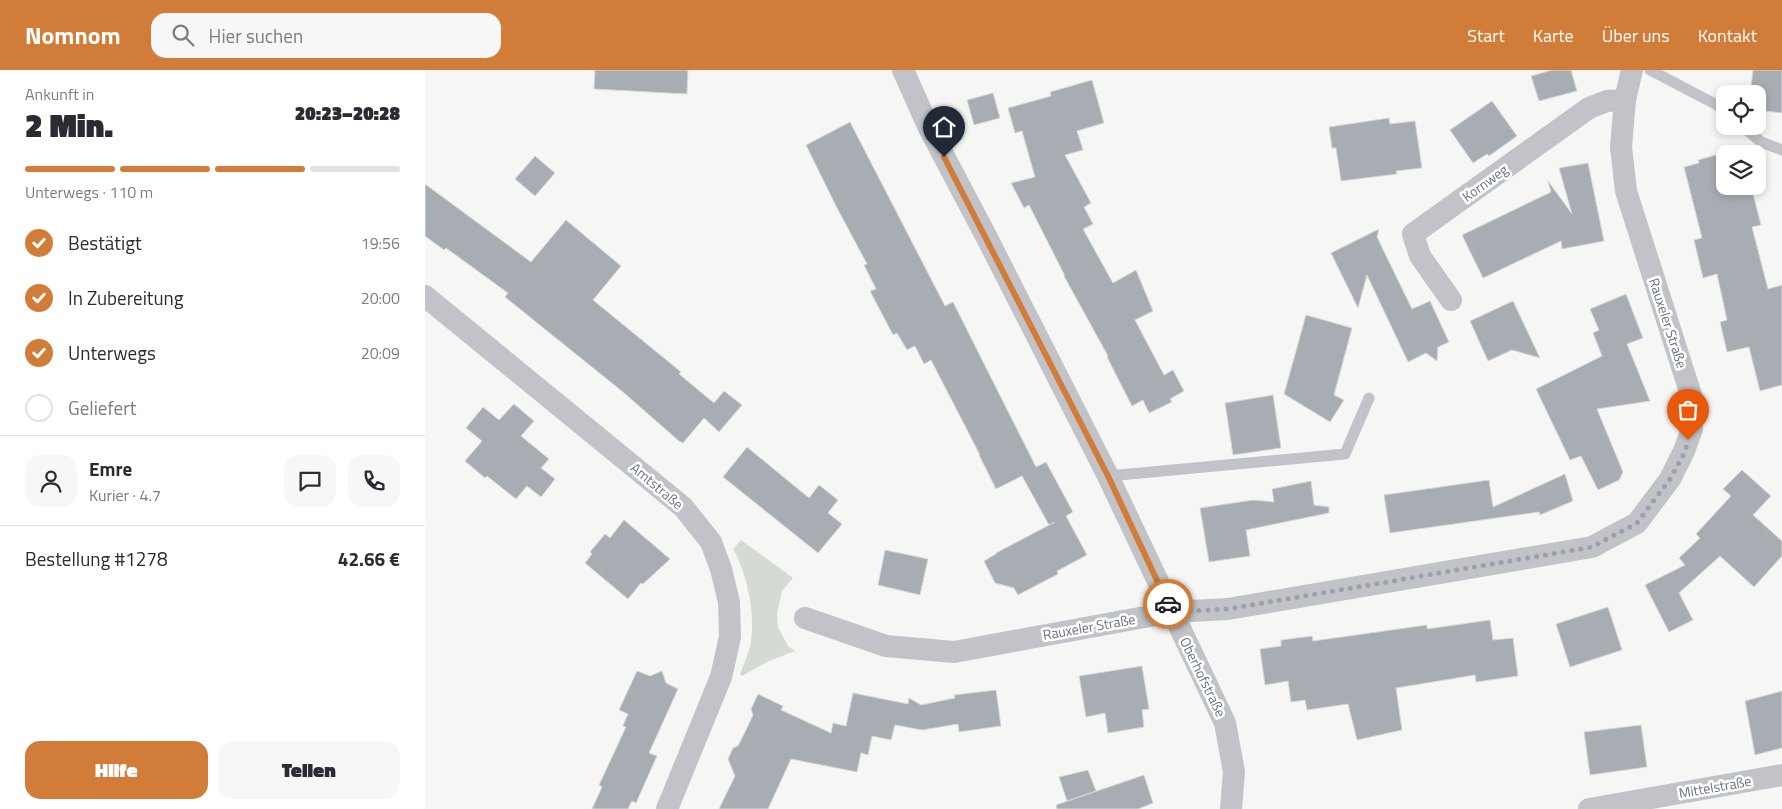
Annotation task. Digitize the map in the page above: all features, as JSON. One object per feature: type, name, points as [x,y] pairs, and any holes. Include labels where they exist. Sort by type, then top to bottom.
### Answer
[{"type":"street","name":"Oberhofstraße","points":[[903,70],[928,126],[1108,476],[1225,723],[1234,772],[1231,809]]},
{"type":"street","name":"Rauxeler Straße","points":[[805,618],[886,646],[954,652],[1172,612],[1228,609],[1592,547],[1637,523],[1670,479],[1685,452],[1692,428],[1691,395],[1626,191],[1621,146],[1625,100],[1632,70]]},
{"type":"street","name":"Kornweg","points":[[1451,300],[1420,256],[1413,234],[1589,108],[1607,101],[1625,100]]},
{"type":"street","name":"Amtstraße","points":[[425,296],[683,507],[711,542],[721,569],[729,602],[730,637],[721,677],[667,809]]},
{"type":"street","name":"Mittelstraße","points":[[1589,809],[1782,775]]},
{"type":"lane","points":[[1649,70],[1716,104]]},
{"type":"lane","points":[[1753,135],[1761,142],[1782,150]]},
{"type":"lane","points":[[1108,476],[1345,454],[1369,398]]},
{"type":"shaded area","points":[[741,540],[793,578],[782,591],[777,614],[778,627],[788,646],[795,651],[769,661],[742,676],[740,674],[751,640],[752,618],[746,581],[733,549]]},
{"type":"building","points":[[595,70],[688,70],[687,94],[594,89]]},
{"type":"building","points":[[1552,70],[1571,70],[1577,91],[1539,101],[1531,76]]},
{"type":"building","points":[[1753,70],[1782,70],[1782,113],[1766,111],[1766,85],[1751,85]]},
{"type":"building","points":[[1092,80],[1104,123],[1077,131],[1083,150],[1065,155],[1091,203],[1084,207],[1093,224],[1083,229],[1113,283],[1136,270],[1153,311],[1135,320],[1164,375],[1173,370],[1184,391],[1170,399],[1172,402],[1149,413],[1143,400],[1132,406],[1029,205],[1024,208],[1011,183],[1035,177],[1022,131],[1015,133],[1008,108],[1051,96],[1050,92]]},
{"type":"building","points":[[993,93],[1000,118],[974,125],[967,100]]},
{"type":"building","points":[[1492,101],[1517,136],[1489,156],[1487,154],[1473,163],[1450,130]]},
{"type":"building","points":[[1389,118],[1390,124],[1415,121],[1422,168],[1396,171],[1397,174],[1341,181],[1336,148],[1332,148],[1329,127]]},
{"type":"building","points":[[850,122],[945,306],[953,302],[1036,467],[1046,462],[1073,512],[1066,516],[1087,555],[1057,571],[1058,574],[1018,595],[1014,588],[995,583],[984,561],[1055,522],[1049,525],[1022,476],[996,489],[931,360],[924,364],[915,346],[907,350],[897,333],[893,335],[870,291],[876,289],[864,265],[867,264],[806,145]]},
{"type":"building","points":[[1716,155],[1716,195],[1753,195],[1761,225],[1752,227],[1768,289],[1782,285],[1782,385],[1760,391],[1749,347],[1727,352],[1720,322],[1727,320],[1717,274],[1703,278],[1694,240],[1702,238],[1684,167],[1699,163],[1698,160]]},
{"type":"building","points":[[535,156],[555,173],[535,196],[515,179]]},
{"type":"building","points":[[1588,163],[1604,241],[1562,249],[1561,241],[1483,278],[1462,235],[1551,192],[1548,181],[1572,214],[1559,168]]},
{"type":"building","points":[[425,184],[531,262],[566,220],[621,266],[593,300],[681,372],[679,374],[714,403],[724,391],[742,405],[719,432],[704,418],[683,443],[679,441],[623,392],[505,297],[508,293],[446,248],[444,250],[425,236]]},
{"type":"building","points":[[1379,229],[1377,237],[1412,309],[1430,301],[1449,342],[1438,347],[1437,361],[1426,353],[1408,362],[1367,275],[1358,308],[1331,253]]},
{"type":"building","points":[[1626,294],[1643,338],[1627,344],[1650,401],[1597,409],[1623,472],[1619,480],[1598,490],[1581,456],[1570,460],[1536,389],[1602,356],[1593,333],[1599,330],[1590,309]]},
{"type":"building","points":[[1513,301],[1540,358],[1512,350],[1488,361],[1470,321]]},
{"type":"building","points":[[1306,315],[1352,328],[1334,395],[1344,400],[1330,422],[1284,394]]},
{"type":"building","points":[[1273,395],[1281,448],[1233,455],[1225,403]]},
{"type":"building","points":[[514,404],[534,421],[521,436],[549,459],[541,468],[555,479],[541,497],[527,486],[516,499],[487,476],[485,478],[465,461],[482,441],[466,428],[483,407],[499,420]]},
{"type":"building","points":[[747,447],[809,498],[819,485],[838,500],[828,513],[842,524],[818,553],[723,477]]},
{"type":"building","points":[[1742,470],[1771,496],[1753,515],[1782,541],[1782,556],[1754,587],[1720,556],[1679,593],[1693,620],[1669,632],[1645,585],[1685,565],[1679,558],[1700,538],[1696,534],[1731,496],[1723,489]]},
{"type":"building","points":[[1565,474],[1573,501],[1540,515],[1539,512],[1390,533],[1384,495],[1489,480],[1493,507]]},
{"type":"building","points":[[1311,481],[1314,505],[1329,507],[1329,513],[1246,530],[1250,556],[1209,562],[1200,508],[1253,500],[1274,502],[1272,489]]},
{"type":"building","points":[[624,520],[670,559],[643,584],[641,583],[628,599],[585,563],[592,554],[590,552],[605,534],[610,538]]},
{"type":"building","points":[[885,550],[928,559],[920,595],[878,585]]},
{"type":"building","points":[[1608,607],[1622,650],[1570,667],[1556,624]]},
{"type":"building","points":[[1490,620],[1493,640],[1513,638],[1518,676],[1476,682],[1475,675],[1396,688],[1402,730],[1357,740],[1348,704],[1307,710],[1305,700],[1291,702],[1288,681],[1265,685],[1260,649],[1281,646],[1281,640],[1312,636],[1313,641],[1427,625],[1427,629]]},
{"type":"building","points":[[1142,666],[1149,709],[1142,710],[1144,727],[1108,733],[1105,713],[1086,717],[1079,676]]},
{"type":"building","points":[[637,671],[650,676],[662,671],[666,683],[678,689],[649,753],[657,756],[636,803],[632,801],[628,809],[592,809],[602,787],[599,785],[626,727],[623,726],[628,714],[619,710]]},
{"type":"building","points":[[996,690],[1001,726],[959,732],[958,724],[922,730],[895,725],[891,740],[872,736],[868,755],[861,753],[857,772],[791,759],[768,809],[719,809],[735,776],[728,759],[733,748],[738,746],[753,715],[751,709],[758,694],[783,706],[781,710],[831,733],[833,723],[846,726],[853,693],[908,704],[909,698],[921,705],[955,698],[954,695]]},
{"type":"building","points":[[1782,691],[1782,748],[1755,755],[1745,701]]},
{"type":"building","points":[[1641,725],[1647,767],[1590,775],[1584,732]]},
{"type":"building","points":[[1088,770],[1096,791],[1067,801],[1059,777]]},
{"type":"building","points":[[1144,775],[1153,803],[1138,809],[1057,809],[1056,805]]},
{"type":"way so far","points":[[1168,604],[1172,612],[1228,609],[1592,547],[1637,523],[1670,479],[1685,452],[1688,440]]},
{"type":"route","points":[[944,157],[1108,476],[1168,604]]}]
